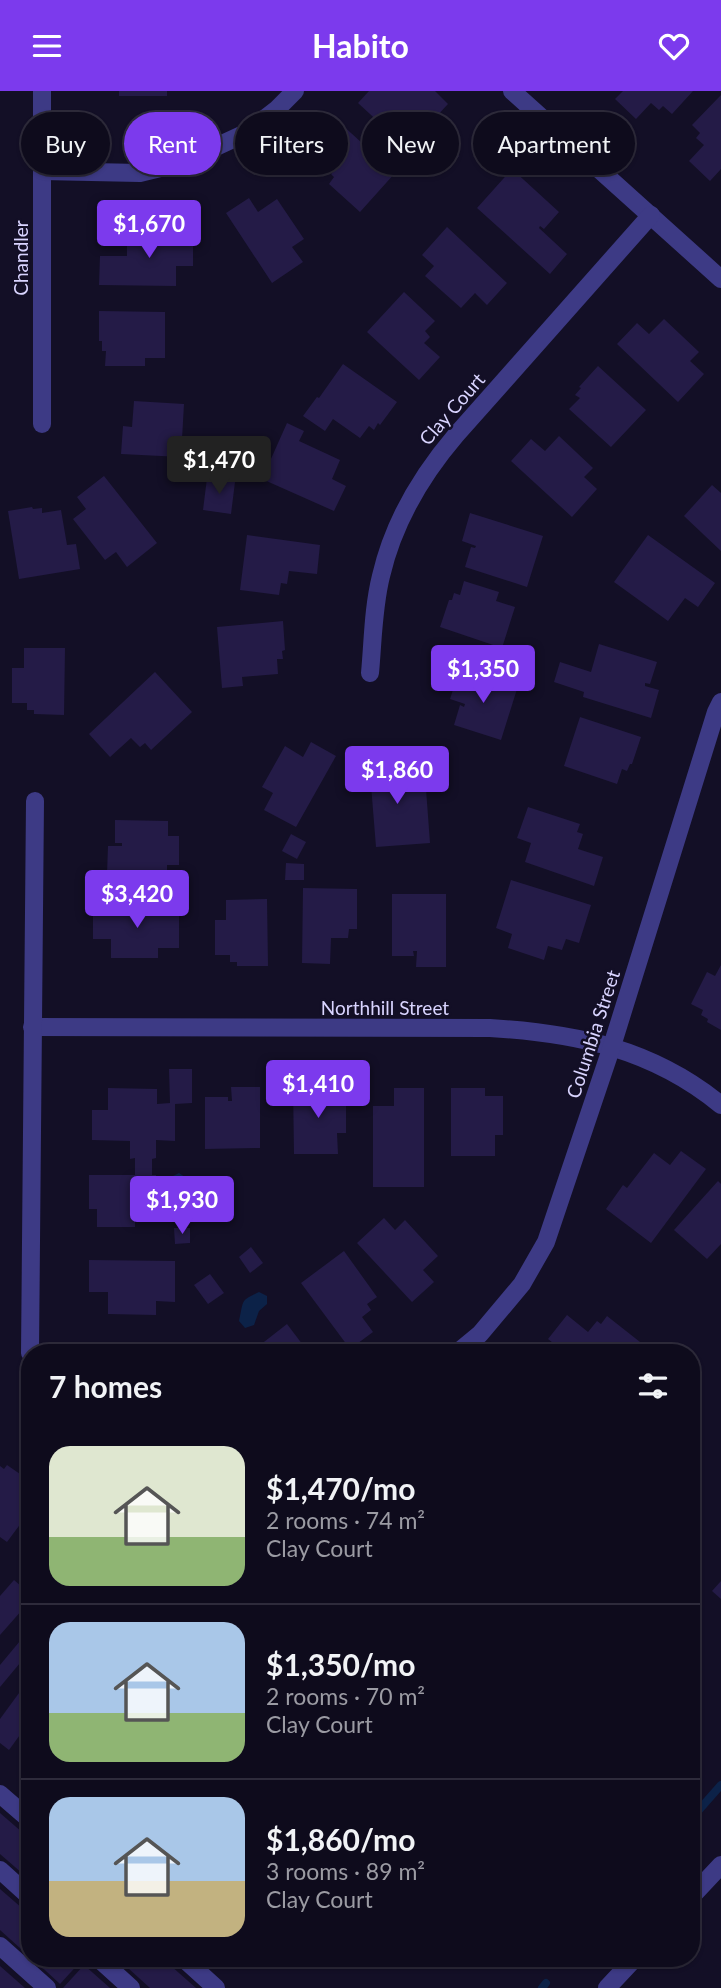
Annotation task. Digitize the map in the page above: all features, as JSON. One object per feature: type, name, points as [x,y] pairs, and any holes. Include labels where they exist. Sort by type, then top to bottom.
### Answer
[{"type":"street","name":"Chandler","points":[[42,91],[42,112]]},
{"type":"street","points":[[110,172],[141,173],[181,163],[246,133],[295,91]]},
{"type":"street","points":[[512,91],[721,279]]},
{"type":"street","name":"Chandler","points":[[42,175],[43,424]]},
{"type":"street","name":"Clay Court","points":[[370,673],[376,607],[388,548],[426,473],[456,435],[651,215]]},
{"type":"street","name":"Columbia Street","points":[[467,1344],[522,1284],[546,1242],[612,1046],[721,702]]},
{"type":"street","points":[[30,1344],[35,801]]},
{"type":"street","name":"Northhill Street","points":[[32,1027],[490,1028],[551,1033],[612,1046],[662,1067],[721,1105]]},
{"type":"street","points":[[0,1794],[21,1813]]},
{"type":"street","points":[[700,1887],[721,1865]]},
{"type":"street","points":[[0,1870],[21,1889]]},
{"type":"street","points":[[0,1946],[21,1965]]},
{"type":"street","points":[[24,1967],[47,1988]]},
{"type":"street","points":[[108,1967],[131,1988]]},
{"type":"street","points":[[193,1967],[216,1988]]},
{"type":"street","points":[[607,1988],[627,1967]]},
{"type":"water","points":[[179,1173],[188,1179],[190,1193],[184,1210],[176,1212],[166,1203],[167,1186],[171,1177]]},
{"type":"water","points":[[259,1292],[267,1296],[267,1304],[259,1311],[254,1325],[245,1328],[239,1321],[243,1305],[246,1299]]},
{"type":"building","points":[[119,91],[167,91],[167,96],[119,96]]},
{"type":"building","points":[[369,91],[435,91],[448,104],[441,112],[368,112],[358,103]]},
{"type":"building","points":[[623,91],[693,91],[672,114],[663,106],[659,110],[651,103],[636,119],[635,112],[629,112],[615,99]]},
{"type":"building","points":[[721,95],[721,169],[710,181],[689,161],[704,145],[696,138],[700,133],[692,125]]},
{"type":"building","points":[[348,130],[362,143],[362,175],[393,175],[360,212],[329,184],[334,177],[332,175],[348,175]]},
{"type":"building","points":[[507,175],[519,175],[559,212],[544,229],[540,226],[539,228],[567,254],[550,274],[477,208]]},
{"type":"building","points":[[249,198],[258,212],[277,199],[304,239],[292,247],[303,262],[272,283],[226,213]]},
{"type":"building","points":[[447,227],[507,283],[487,305],[475,293],[461,308],[425,276],[434,266],[422,255]]},
{"type":"building","points":[[132,231],[193,232],[193,266],[176,266],[176,286],[99,285],[100,256],[127,256],[127,240],[132,240]]},
{"type":"building","points":[[404,292],[435,321],[425,331],[430,337],[424,343],[440,357],[419,380],[367,332]]},
{"type":"building","points":[[99,311],[165,312],[165,358],[145,358],[145,366],[105,366],[106,351],[102,351],[102,341],[99,341]]},
{"type":"building","points":[[664,319],[699,352],[690,361],[704,374],[678,402],[617,344],[637,323],[649,334]]},
{"type":"building","points":[[343,364],[397,402],[380,425],[378,423],[374,430],[369,426],[360,438],[333,419],[325,431],[303,416]]},
{"type":"building","points":[[598,366],[646,410],[611,447],[569,409],[580,398],[575,395],[581,388],[579,387]]},
{"type":"building","points":[[134,401],[184,404],[181,457],[121,454],[123,426],[132,427]]},
{"type":"building","points":[[287,423],[304,431],[299,441],[340,460],[332,479],[346,486],[334,511],[262,479]]},
{"type":"building","points":[[559,436],[593,468],[584,477],[597,489],[572,517],[511,461],[531,439],[545,451]]},
{"type":"building","points":[[104,476],[157,543],[127,567],[116,552],[105,560],[73,519],[86,509],[77,497]]},
{"type":"building","points":[[207,478],[235,482],[231,514],[203,510]]},
{"type":"building","points":[[712,485],[721,493],[721,551],[684,516]]},
{"type":"building","points":[[42,508],[42,513],[61,510],[67,545],[76,544],[80,569],[19,579],[8,511]]},
{"type":"building","points":[[470,513],[543,536],[527,587],[465,567],[471,547],[476,546],[462,541]]},
{"type":"building","points":[[247,535],[320,545],[317,574],[289,571],[287,584],[281,583],[279,595],[240,590]]},
{"type":"building","points":[[648,535],[715,583],[698,607],[685,598],[668,621],[614,582]]},
{"type":"building","points":[[464,581],[499,592],[496,601],[515,607],[502,648],[440,627],[449,600],[452,600],[454,593],[460,595]]},
{"type":"building","points":[[283,621],[285,650],[282,651],[283,659],[277,659],[278,674],[242,677],[243,686],[222,688],[217,627]]},
{"type":"building","points":[[599,644],[657,662],[650,684],[645,683],[645,686],[659,690],[651,718],[583,697],[584,692],[554,682],[560,662],[591,672]]},
{"type":"building","points":[[24,648],[65,648],[64,715],[34,714],[34,710],[27,710],[27,703],[12,703],[12,668],[24,668]]},
{"type":"building","points":[[459,671],[517,689],[501,740],[454,725],[460,705],[464,707],[465,704],[450,699]]},
{"type":"building","points":[[155,672],[192,712],[151,750],[145,743],[140,747],[131,738],[110,757],[89,734]]},
{"type":"building","points":[[580,717],[641,737],[632,764],[627,771],[622,769],[617,784],[564,766]]},
{"type":"building","points":[[311,742],[336,756],[296,827],[264,810],[273,793],[262,787],[285,746],[303,757]]},
{"type":"building","points":[[400,758],[402,784],[417,783],[417,789],[426,789],[430,843],[376,847],[369,760]]},
{"type":"building","points":[[528,807],[580,824],[577,832],[583,834],[578,849],[603,857],[594,886],[525,862],[531,843],[517,838]]},
{"type":"building","points":[[115,820],[168,821],[168,836],[179,836],[179,865],[167,865],[167,875],[107,874],[108,846],[122,846],[122,843],[115,843]]},
{"type":"building","points":[[291,834],[306,842],[297,859],[282,851]]},
{"type":"building","points":[[286,863],[304,864],[304,880],[285,880]]},
{"type":"building","points":[[511,880],[591,905],[579,943],[566,939],[562,950],[548,946],[544,960],[508,948],[512,934],[496,928]]},
{"type":"building","points":[[303,888],[357,889],[357,929],[349,929],[348,938],[331,938],[330,964],[302,963]]},
{"type":"building","points":[[392,894],[446,894],[446,967],[416,967],[417,951],[413,951],[414,956],[392,956]]},
{"type":"building","points":[[267,899],[268,966],[237,966],[237,962],[230,962],[230,955],[215,955],[215,920],[226,920],[226,900]]},
{"type":"building","points":[[93,908],[179,908],[179,948],[158,948],[158,958],[111,958],[111,939],[93,939]]},
{"type":"building","points":[[721,965],[721,1030],[707,1022],[708,1019],[701,1015],[703,1010],[691,1004],[707,972],[715,976]]},
{"type":"building","points":[[169,1069],[192,1069],[192,1103],[175,1104],[175,1141],[156,1140],[152,1175],[156,1175],[156,1219],[135,1219],[135,1227],[97,1227],[97,1209],[89,1209],[89,1175],[135,1175],[135,1158],[130,1159],[130,1141],[92,1140],[92,1110],[108,1110],[108,1088],[157,1089],[157,1104],[170,1103]]},
{"type":"building","points":[[293,1086],[328,1086],[328,1094],[346,1094],[346,1133],[337,1133],[338,1154],[294,1154]]},
{"type":"building","points":[[231,1087],[260,1087],[260,1148],[205,1149],[205,1097],[228,1097],[228,1101],[232,1101]]},
{"type":"building","points":[[394,1088],[424,1088],[424,1187],[373,1187],[373,1106],[394,1106]]},
{"type":"building","points":[[451,1088],[485,1088],[485,1096],[503,1096],[503,1135],[495,1135],[495,1156],[451,1156]]},
{"type":"building","points":[[681,1151],[706,1169],[651,1243],[606,1209],[623,1185],[627,1188],[654,1153],[670,1165]]},
{"type":"building","points":[[718,1181],[721,1184],[721,1244],[707,1259],[674,1230]]},
{"type":"building","points":[[384,1218],[395,1230],[405,1220],[438,1256],[423,1270],[434,1282],[412,1302],[357,1243]]},
{"type":"building","points":[[174,1228],[190,1228],[190,1243],[175,1244]]},
{"type":"building","points":[[251,1247],[263,1263],[250,1273],[239,1257]]},
{"type":"building","points":[[344,1251],[377,1297],[367,1304],[371,1310],[362,1317],[373,1332],[357,1344],[346,1344],[301,1283]]},
{"type":"building","points":[[89,1260],[175,1261],[175,1302],[156,1301],[156,1315],[108,1314],[108,1292],[89,1292]]},
{"type":"building","points":[[210,1274],[224,1293],[208,1304],[194,1285]]},
{"type":"building","points":[[567,1315],[588,1332],[597,1321],[601,1324],[607,1316],[643,1344],[554,1344],[548,1339]]},
{"type":"building","points":[[287,1324],[302,1344],[261,1344]]},
{"type":"building","points":[[7,1465],[20,1474],[21,1523],[7,1542],[0,1537],[0,1466],[4,1469]]},
{"type":"building","points":[[14,1580],[21,1586],[21,1611],[0,1635],[0,1596]]},
{"type":"building","points":[[721,1581],[721,1599],[712,1591]]},
{"type":"building","points":[[21,1640],[21,1662],[0,1687],[0,1665]]},
{"type":"building","points":[[21,1690],[21,1733],[9,1750],[0,1743],[0,1719]]},
{"type":"building","points":[[0,1813],[21,1831],[21,1872],[0,1854]]},
{"type":"building","points":[[0,1889],[21,1907],[21,1949],[0,1930]]},
{"type":"building","points":[[0,1966],[25,1988],[0,1988]]},
{"type":"building","points":[[42,1967],[76,1967],[60,1984]]},
{"type":"building","points":[[82,1967],[86,1967],[110,1988],[63,1988]]},
{"type":"building","points":[[127,1967],[172,1967],[196,1988],[150,1988]]},
{"type":"waterway","points":[[700,1809],[721,1785]]},
{"type":"waterway","points":[[542,1988],[546,1983]]}]
